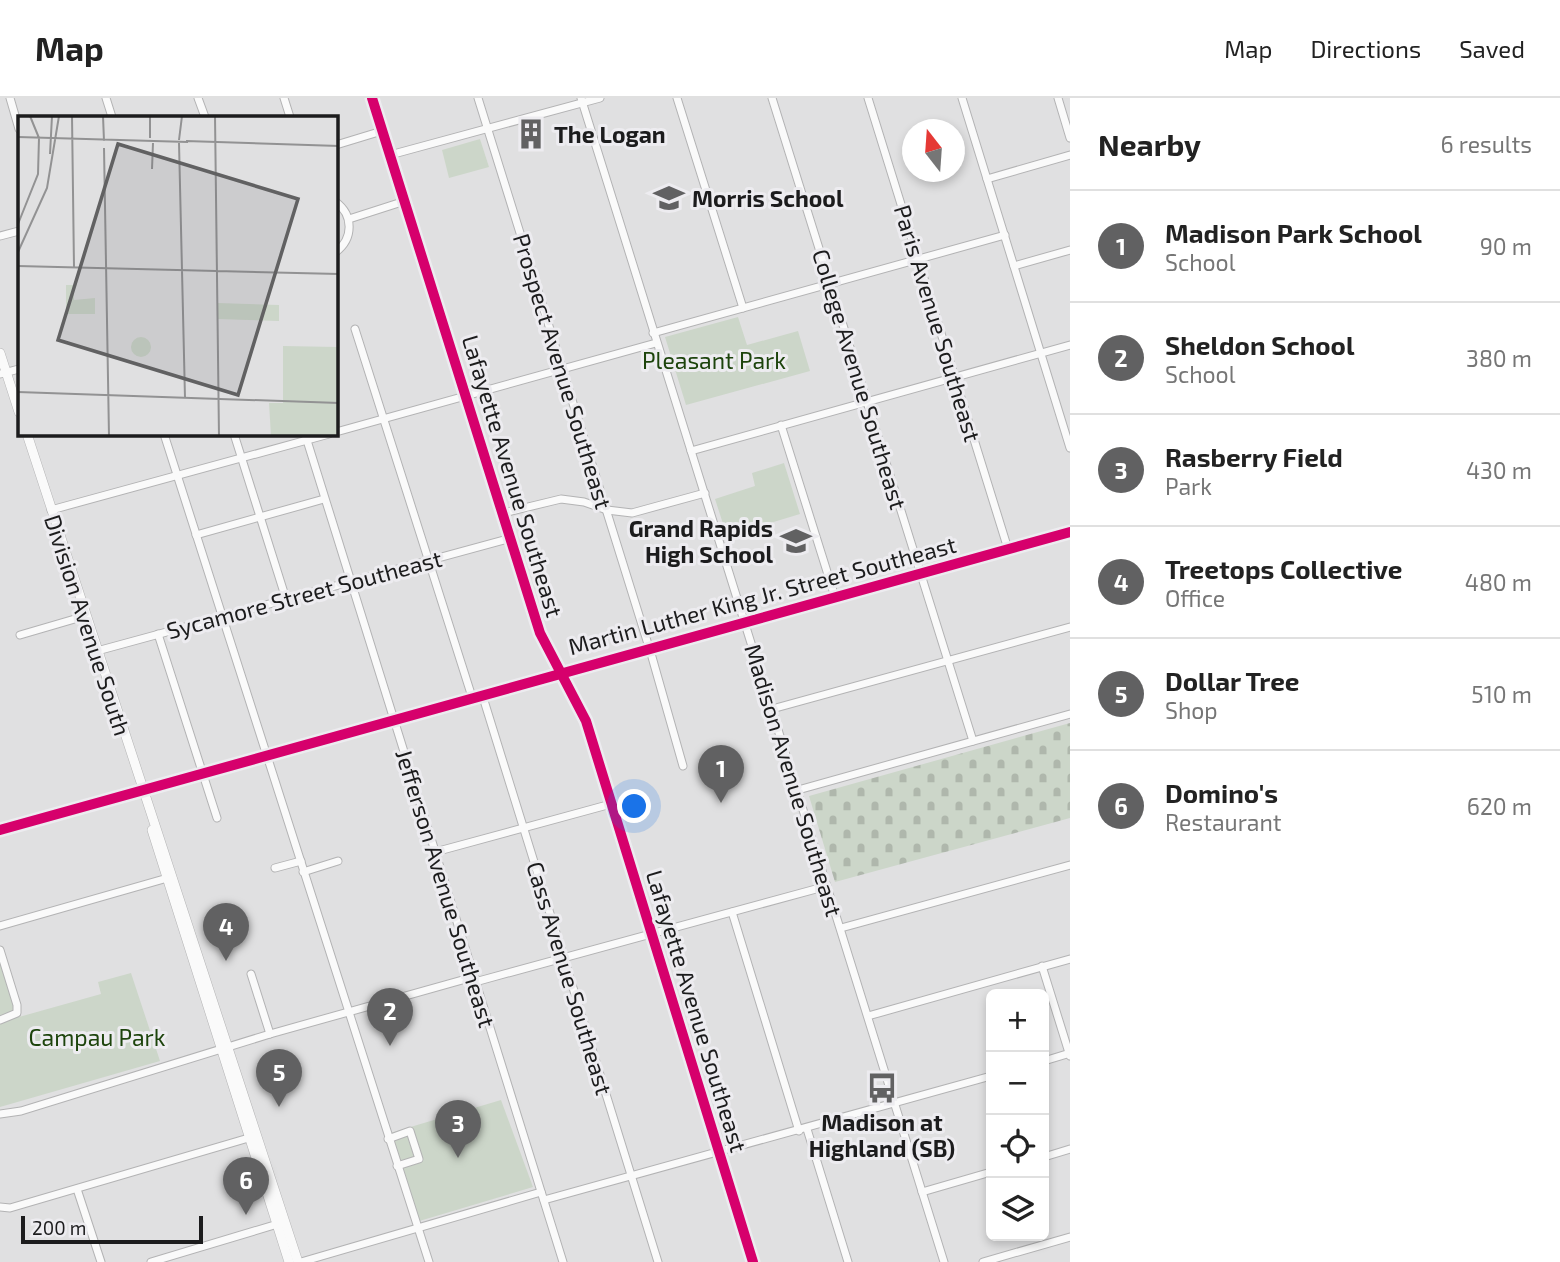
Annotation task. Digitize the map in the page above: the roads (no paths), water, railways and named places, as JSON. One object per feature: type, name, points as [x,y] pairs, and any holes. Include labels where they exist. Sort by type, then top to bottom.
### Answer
[{"type":"main road","points":[[0,353],[3,373],[18,410]]},
{"type":"main road","name":"Division Avenue South","points":[[28,436],[281,1223],[289,1262]]},
{"type":"main road","name":"Martin Luther King Jr. Street Southeast","points":[[0,830],[1070,532]]},
{"type":"main road","name":"Division Avenue South","points":[[281,1223],[300,1262]]},
{"type":"street","points":[[10,98],[18,126]]},
{"type":"street","points":[[106,98],[112,116]]},
{"type":"street","points":[[198,98],[205,116]]},
{"type":"street","points":[[284,98],[290,116]]},
{"type":"street","name":"Lafayette Avenue Southeast","points":[[372,98],[540,633],[586,721],[753,1262]]},
{"type":"street","name":"Prospect Avenue Southeast","points":[[478,98],[607,510],[683,766]]},
{"type":"street","points":[[390,155],[581,100],[600,98]]},
{"type":"street","points":[[677,98],[743,307]]},
{"type":"street","name":"College Avenue Southeast","points":[[772,98],[973,741]]},
{"type":"street","name":"Paris Avenue Southeast","points":[[868,98],[1008,549]]},
{"type":"street","points":[[962,98],[1069,442]]},
{"type":"street","points":[[1058,98],[1070,138]]},
{"type":"street","name":"Madison Avenue Southeast","points":[[581,100],[944,1262]]},
{"type":"street","points":[[338,144],[382,131]]},
{"type":"street","points":[[987,178],[1070,155]]},
{"type":"street","points":[[349,219],[405,201]]},
{"type":"street","points":[[338,205],[349,219],[349,235],[338,249]]},
{"type":"street","points":[[0,236],[18,231]]},
{"type":"street","points":[[653,332],[1005,235]]},
{"type":"street","points":[[1014,266],[1070,250]]},
{"type":"street","name":"Cass Avenue Southeast","points":[[355,329],[429,559],[523,827],[658,1262]]},
{"type":"street","points":[[338,431],[656,343]]},
{"type":"street","points":[[691,451],[1070,345]]},
{"type":"street","points":[[781,425],[835,597]]},
{"type":"street","points":[[165,436],[429,1262]]},
{"type":"street","points":[[235,436],[286,599]]},
{"type":"street","points":[[51,510],[241,458],[306,437]]},
{"type":"street","name":"Jefferson Avenue Southeast","points":[[306,437],[563,1262]]},
{"type":"street","points":[[503,513],[561,499],[584,502],[607,510],[642,512],[705,493]]},
{"type":"street","points":[[196,535],[324,499]]},
{"type":"street","name":"Sycamore Street Southeast","points":[[97,651],[510,538]]},
{"type":"street","points":[[20,635],[85,616]]},
{"type":"street","points":[[772,709],[1070,627]]},
{"type":"street","points":[[158,634],[217,818]]},
{"type":"street","points":[[798,790],[1070,714]]},
{"type":"street","points":[[435,852],[611,803]]},
{"type":"street","points":[[303,872],[338,861]]},
{"type":"street","points":[[275,868],[301,862]]},
{"type":"street","points":[[841,928],[1070,865]]},
{"type":"street","points":[[0,926],[169,877]]},
{"type":"street","points":[[0,1114],[21,1111],[270,1034],[827,886]]},
{"type":"street","points":[[732,912],[848,1262]]},
{"type":"street","points":[[0,950],[17,1004],[17,1013],[0,1020]]},
{"type":"street","points":[[868,1016],[1070,958]]},
{"type":"street","points":[[1042,967],[1070,1054],[1049,1060]]},
{"type":"street","points":[[251,974],[270,1034]]},
{"type":"street","points":[[300,1262],[418,1228],[719,1153],[986,1077]]},
{"type":"street","points":[[388,1139],[410,1131],[419,1159],[397,1166]]},
{"type":"street","points":[[0,1207],[10,1208],[253,1137]]},
{"type":"street","points":[[1049,1155],[1070,1149]]},
{"type":"street","points":[[922,1192],[986,1173]]},
{"type":"street","points":[[77,1189],[101,1262]]},
{"type":"street","points":[[151,1262],[281,1223]]},
{"type":"street","points":[[983,1262],[1070,1237]]},
{"type":"place","name":"The Logan","points":[[531,134]]},
{"type":"place","name":"Morris School","points":[[669,198]]},
{"type":"place","name":"Grand Rapids High School","points":[[796,541]]},
{"type":"place","name":"Madison Park School","points":[[721,803]]},
{"type":"place","name":"Treetops Collective","points":[[226,961]]},
{"type":"place","name":"Sheldon School","points":[[390,1046]]},
{"type":"place","name":"Madison at Highland (SB)","points":[[882,1088]]},
{"type":"place","name":"Dollar Tree","points":[[279,1107]]},
{"type":"place","name":"Rasberry Field","points":[[458,1158]]},
{"type":"place","name":"Domino's","points":[[246,1215]]},
{"type":"park label","name":"Pleasant Park","points":[[714,360]]},
{"type":"park label","name":"Campau Park","points":[[97,1037]]}]
